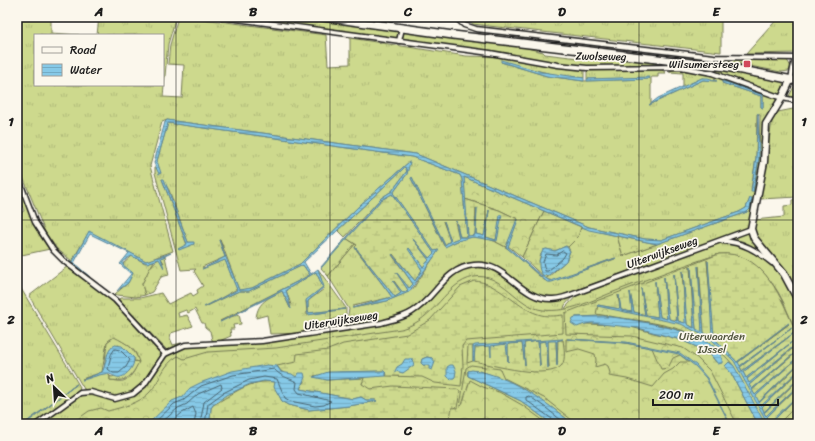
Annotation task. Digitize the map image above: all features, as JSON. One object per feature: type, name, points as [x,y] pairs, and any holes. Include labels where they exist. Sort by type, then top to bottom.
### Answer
[{"type":"main road","name":"Zwolseweg","points":[[323,17],[726,67],[794,80]]},
{"type":"street","name":"Zwolseweg","points":[[222,17],[587,68],[681,67],[712,73],[782,98],[798,101]]},
{"type":"street","name":"Zwolseweg","points":[[455,17],[470,28],[583,43],[714,57],[796,58]]},
{"type":"street","points":[[399,41],[402,28]]},
{"type":"street","points":[[796,58],[794,80],[766,124],[764,162],[751,229],[754,238],[788,279],[798,300]]},
{"type":"street","points":[[17,174],[35,222],[53,250],[65,262],[115,300],[165,354],[144,385],[133,394],[115,399],[91,392],[80,393],[37,424]]},
{"type":"street","name":"Uiterwijkseweg","points":[[165,354],[188,345],[262,341],[380,323],[398,318],[412,312],[426,301],[451,273],[468,266],[480,264],[502,271],[530,294],[541,298],[553,299],[579,292],[751,229]]},
{"type":"street","name":"Uiterwijkseweg","points":[[720,241],[743,244],[778,267]]},
{"type":"green space","points":[[17,17],[51,17],[51,33],[65,34],[34,34],[34,86],[164,86],[164,34],[97,34],[99,17],[176,17],[168,44],[163,97],[182,98],[184,65],[168,64],[170,45],[178,17],[187,17],[326,35],[328,65],[350,64],[350,38],[466,56],[505,57],[582,69],[584,71],[584,78],[561,76],[501,62],[547,76],[583,81],[649,78],[587,79],[587,72],[590,69],[660,68],[666,73],[658,73],[658,77],[651,77],[651,103],[649,105],[703,80],[716,81],[702,78],[683,87],[683,73],[669,72],[674,69],[713,75],[774,97],[777,101],[770,113],[762,164],[748,228],[554,298],[537,296],[495,267],[463,267],[428,299],[406,314],[368,324],[317,332],[316,328],[344,319],[348,315],[349,309],[328,276],[355,244],[357,245],[355,248],[392,297],[353,306],[353,308],[387,301],[412,290],[436,254],[438,250],[434,251],[393,193],[407,174],[409,162],[360,205],[300,264],[252,288],[239,290],[220,239],[225,257],[202,267],[204,268],[225,260],[237,289],[205,307],[239,291],[249,291],[303,265],[310,275],[220,321],[239,314],[241,324],[233,325],[234,329],[230,329],[231,336],[217,342],[212,340],[210,331],[205,327],[204,323],[202,323],[195,309],[188,313],[186,310],[178,313],[179,317],[187,315],[193,326],[171,333],[170,338],[173,345],[181,343],[181,345],[167,350],[118,300],[120,298],[140,298],[161,293],[168,304],[191,293],[193,296],[198,293],[197,290],[203,286],[194,271],[196,269],[181,270],[155,173],[155,166],[160,174],[157,161],[168,123],[412,157],[460,175],[462,179],[467,237],[460,237],[456,221],[459,238],[451,241],[443,221],[450,241],[444,245],[412,177],[411,178],[444,246],[466,238],[478,237],[490,240],[510,250],[544,280],[550,282],[553,281],[546,279],[566,261],[570,251],[568,247],[578,237],[581,227],[617,236],[623,256],[747,212],[751,197],[746,208],[739,212],[661,240],[645,239],[589,227],[416,154],[167,120],[162,122],[150,166],[173,251],[146,261],[89,232],[72,261],[57,249],[45,232],[17,162]],"holes":[[[723,81],[763,95],[763,108],[761,107],[761,96],[722,83]],[[757,114],[760,115],[759,158],[753,192],[751,189],[756,158]],[[162,179],[169,190],[188,242],[194,244],[178,249],[187,245]],[[615,258],[615,259],[557,280]]]},
{"type":"green space","points":[[236,17],[294,17],[398,30],[397,39]]},
{"type":"green space","points":[[462,17],[721,17],[721,52],[473,24]]},
{"type":"green space","points":[[779,17],[798,17],[798,53],[746,54]]},
{"type":"green space","points":[[403,31],[511,44],[543,52],[545,54],[587,59],[616,56],[690,64],[782,79],[783,88],[779,95],[707,70],[689,66],[580,66],[402,40]]},
{"type":"green space","points":[[719,60],[787,60],[791,67],[789,71],[781,72]]},
{"type":"green space","points":[[798,85],[798,100],[790,98],[789,96],[794,87]]},
{"type":"green space","points":[[798,108],[798,197],[760,199],[772,121],[778,112]]},
{"type":"green space","points":[[405,167],[407,171],[392,191],[381,198],[345,237],[338,230]]},
{"type":"green space","points":[[464,177],[544,211],[522,257],[508,246],[518,219],[499,210],[465,199]]},
{"type":"green space","points":[[392,194],[434,253],[429,258],[412,238],[429,260],[423,267],[409,248],[422,270],[415,281],[393,254],[392,255],[413,284],[409,288],[396,272],[408,290],[403,293],[394,281],[401,293],[395,297],[355,247],[357,245],[346,238],[381,200]]},
{"type":"green space","points":[[23,195],[37,230],[50,249],[17,256],[17,215],[24,211],[19,196]]},
{"type":"green space","points":[[465,199],[499,210],[518,219],[506,247],[496,242],[501,215],[496,240],[486,237],[489,210],[484,236],[476,234],[476,208],[475,235],[468,237]]},
{"type":"green space","points":[[798,199],[798,294],[786,272],[760,241],[754,228],[754,220],[784,217],[784,206],[792,205],[792,200]]},
{"type":"green space","points":[[544,211],[581,227],[578,237],[568,247],[566,246],[555,251],[546,249],[541,254],[539,261],[546,276],[548,276],[546,279],[522,257]]},
{"type":"green space","points":[[748,233],[762,251],[742,241],[729,239]]},
{"type":"green space","points":[[617,236],[657,244],[623,256]]},
{"type":"green space","points":[[346,238],[355,244],[328,276],[321,268]]},
{"type":"green space","points":[[726,242],[745,247],[770,262],[780,271],[798,305],[798,334],[781,297],[765,274],[748,261],[729,255],[718,255],[707,258],[565,313],[566,307],[580,292],[714,244]]},
{"type":"green space","name":"Uiterwaarden IJssel","points":[[719,254],[733,255],[745,259],[766,275],[781,298],[797,332],[799,357],[798,424],[71,424],[89,411],[101,408],[108,411],[130,404],[146,396],[154,387],[168,364],[178,356],[184,359],[208,352],[276,348],[401,329],[423,318],[455,286],[474,277],[484,277],[501,284],[525,303],[534,308],[543,310],[562,310],[581,305]]},
{"type":"green space","points":[[719,254],[733,255],[746,259],[757,266],[766,275],[774,286],[787,311],[797,334],[798,343],[749,384],[747,379],[797,338],[746,378],[743,372],[794,333],[742,371],[740,367],[792,328],[740,366],[737,363],[789,324],[737,362],[714,338],[707,260],[713,338],[704,333],[699,266],[702,333],[696,329],[690,267],[694,328],[687,324],[682,271],[686,324],[678,321],[674,274],[677,321],[669,319],[664,277],[667,319],[660,317],[655,282],[658,317],[646,315],[641,288],[645,315],[634,312],[630,292],[632,312],[621,310],[618,295],[620,309],[598,305],[596,314],[653,323],[671,327],[688,333],[705,341],[720,352],[734,366],[729,362],[725,366],[731,373],[758,424],[737,424],[710,371],[697,358],[683,348],[632,336],[566,334],[565,313]],"holes":[[[603,316],[650,323],[687,333],[714,348],[722,359],[716,362],[708,352],[681,340],[623,325],[585,324],[576,317]]]},
{"type":"green space","points":[[132,256],[145,263],[154,261],[142,284],[145,295],[136,297],[117,295],[115,294],[128,283],[133,273],[124,267],[123,264]]},
{"type":"green space","points":[[165,256],[169,275],[161,277],[152,292],[145,295],[142,284],[149,270],[153,263],[159,259],[164,263],[161,258]]},
{"type":"green space","points":[[68,266],[126,312],[161,352],[161,355],[143,383],[138,388],[126,395],[111,396],[86,390],[29,296]],"holes":[[[112,338],[125,343],[135,352],[137,360],[133,373],[130,377],[123,381],[110,380],[110,376],[106,373],[82,379],[102,372],[107,342]]]},
{"type":"green space","points":[[473,266],[492,268],[537,298],[573,296],[565,305],[563,312],[430,320],[148,424],[38,424],[78,395],[89,393],[116,400],[127,398],[137,393],[163,358],[169,353],[188,346],[256,343],[387,321],[421,307],[455,272]]},
{"type":"green space","points":[[318,269],[346,308],[346,315],[317,325],[306,333],[270,334],[267,315],[256,318],[259,308],[269,298],[282,291],[290,308],[291,305],[286,290],[316,272],[323,287],[306,301],[307,315],[345,309],[308,313],[308,301],[324,289]]},
{"type":"green space","points":[[474,281],[483,282],[499,290],[530,311],[544,316],[563,315],[563,333],[466,341],[462,346],[463,366],[461,386],[435,383],[422,377],[386,376],[387,374],[384,371],[340,372],[314,376],[327,380],[364,378],[362,384],[370,389],[393,386],[457,389],[460,391],[457,408],[452,407],[449,424],[370,421],[338,424],[207,424],[210,420],[211,408],[213,405],[242,388],[257,383],[275,382],[276,389],[282,401],[289,405],[309,410],[349,406],[377,401],[366,400],[361,397],[353,399],[300,389],[304,381],[282,372],[277,366],[296,362],[297,354],[328,350],[343,344],[407,334],[430,320],[460,287]],"holes":[[[427,357],[432,358],[429,366],[421,363],[422,359]]]},
{"type":"green space","points":[[17,282],[80,387],[79,391],[34,424],[25,424],[77,384],[24,424],[17,424]]},
{"type":"green space","points":[[114,337],[130,346],[139,362],[134,361],[134,358],[119,345],[111,347],[104,370],[107,342]]},
{"type":"green space","points":[[566,339],[619,342],[652,348],[661,369],[668,368],[673,358],[680,355],[689,362],[680,362],[673,369],[664,374],[653,387],[627,379],[609,376],[610,373],[608,366],[605,364],[595,367],[595,354],[579,349],[566,352]]},
{"type":"green space","points":[[556,340],[557,365],[558,340],[563,340],[564,356],[562,365],[556,370],[534,372],[474,361],[475,347],[507,344],[508,362],[508,344],[522,343],[525,365],[524,343],[538,341],[540,366],[539,342],[546,341],[549,367],[548,341]]},
{"type":"green space","points":[[798,344],[798,350],[752,389],[749,385]]},
{"type":"green space","points":[[468,346],[473,346],[473,361],[467,363]]},
{"type":"green space","points":[[798,351],[798,357],[755,395],[752,390]]},
{"type":"green space","points":[[798,358],[798,364],[759,402],[755,396]]},
{"type":"green space","points":[[134,361],[139,362],[131,375],[121,380],[110,380],[110,376],[112,377],[129,370]]},
{"type":"green space","points":[[471,365],[500,369],[504,378],[544,398],[577,424],[573,424],[555,410],[518,387],[480,371],[468,371],[467,373],[468,376],[521,401],[552,424],[548,424],[522,405],[499,392],[483,387],[470,380],[460,407],[466,368]]},
{"type":"green space","points":[[798,365],[798,371],[761,407],[759,403]]},
{"type":"green space","points":[[798,372],[798,379],[764,412],[762,407]]},
{"type":"green space","points":[[798,380],[798,386],[766,416],[764,413]]},
{"type":"green space","points":[[798,387],[798,395],[770,423],[767,417]]},
{"type":"green space","points":[[798,396],[797,405],[778,424],[770,424]]},
{"type":"water","points":[[501,60],[542,72],[584,78],[584,81],[547,76],[501,62]]},
{"type":"water","points":[[649,77],[648,79],[587,81],[587,79]]},
{"type":"water","points":[[702,78],[717,81],[703,80],[649,105],[658,98]]},
{"type":"water","points":[[723,81],[763,95],[763,108],[761,107],[761,96],[722,83]]},
{"type":"water","points":[[758,113],[759,158],[753,192],[751,192],[756,158]]},
{"type":"water","points":[[167,120],[416,154],[589,227],[645,239],[661,240],[739,212],[746,208],[750,198],[752,198],[750,209],[747,212],[657,244],[589,230],[464,177],[468,236],[475,235],[477,208],[476,234],[484,236],[489,210],[486,237],[496,240],[500,215],[502,215],[497,241],[473,237],[457,241],[445,247],[411,178],[412,177],[445,245],[450,241],[444,221],[451,241],[459,238],[456,221],[460,237],[467,237],[462,179],[460,175],[412,157],[168,123],[157,161],[161,173],[159,174],[154,163],[165,122]]},
{"type":"water","points":[[409,162],[407,174],[393,193],[434,251],[439,250],[409,292],[387,301],[352,308],[392,297],[355,247],[395,297],[401,293],[393,281],[403,293],[408,290],[396,272],[409,288],[413,284],[392,254],[415,281],[422,270],[408,249],[409,248],[423,267],[429,260],[412,238],[429,258],[434,253],[392,194],[381,200],[321,267],[381,198],[392,191],[407,171],[405,167],[304,262],[311,274],[318,269],[324,287],[308,301],[308,313],[345,309],[308,315],[306,300],[323,287],[316,272],[286,290],[291,309],[282,291],[220,322],[310,275],[303,265],[249,291],[239,291],[204,307],[237,290],[225,260],[202,269],[225,257],[219,240],[239,290],[252,288],[300,264],[360,205]]},
{"type":"water","points":[[162,179],[164,179],[188,242],[194,242],[194,244],[179,250],[178,249],[187,244]]},
{"type":"water","points":[[517,219],[518,220],[508,247],[539,274],[550,281],[616,258],[552,282],[547,282],[506,247]]},
{"type":"water","points":[[89,231],[146,261],[171,253],[161,258],[164,268],[159,259],[147,263],[131,256],[123,262],[123,265],[133,273],[128,283],[117,291],[131,274],[120,264],[129,253],[90,234],[74,263],[90,277],[70,262],[73,261]]},
{"type":"water","points":[[566,246],[570,251],[566,261],[549,275],[544,276],[539,267],[539,260],[543,250],[546,249],[555,251]]},
{"type":"water","points":[[708,261],[714,338],[737,362],[789,323],[738,362],[740,366],[792,328],[740,367],[742,371],[794,333],[743,372],[746,378],[797,338],[747,379],[749,383],[798,343],[749,385],[752,389],[798,350],[752,390],[755,395],[798,357],[756,396],[759,402],[798,364],[759,403],[761,406],[798,371],[762,407],[764,412],[798,379],[764,413],[766,416],[798,386],[767,417],[770,422],[798,395],[770,424],[768,424],[734,361],[712,340],[681,324],[597,306],[620,309],[619,295],[621,310],[632,312],[630,292],[634,312],[645,315],[641,288],[646,315],[658,317],[655,281],[660,317],[667,319],[664,277],[669,319],[677,321],[674,274],[678,321],[685,323],[683,271],[687,324],[694,328],[691,267],[696,329],[702,332],[698,266],[704,333],[712,338]]},
{"type":"water","points":[[603,316],[651,324],[692,335],[708,343],[719,352],[722,363],[718,364],[708,352],[681,340],[638,328],[592,323],[577,327],[571,323],[573,318],[576,317]]},
{"type":"water","points":[[563,339],[557,341],[557,366],[556,341],[548,341],[548,368],[546,341],[539,342],[540,366],[538,341],[524,343],[525,365],[522,343],[508,344],[508,362],[506,344],[491,346],[491,357],[490,346],[475,347],[473,361],[473,346],[475,345]]},
{"type":"water","points":[[567,339],[626,342],[680,353],[696,365],[707,378],[730,424],[706,378],[695,366],[679,354],[626,343]]},
{"type":"water","points":[[115,345],[122,346],[134,358],[130,370],[122,377],[104,374],[82,380],[102,372],[109,350]]},
{"type":"water","points":[[427,357],[432,358],[435,362],[432,370],[429,369],[429,365],[423,365],[421,363],[422,359]]},
{"type":"water","points":[[405,359],[412,359],[414,365],[403,373],[395,371],[397,367],[402,364]]},
{"type":"water","points":[[729,362],[734,366],[765,424],[758,424],[731,373],[725,366]]},
{"type":"water","points":[[267,365],[277,366],[281,372],[292,374],[296,377],[299,373],[304,373],[305,377],[300,389],[353,399],[361,397],[366,400],[377,401],[349,406],[309,410],[289,405],[282,401],[274,387],[275,382],[264,381],[250,384],[227,395],[213,405],[211,408],[210,420],[207,424],[148,424],[172,401],[182,397],[190,388],[200,383],[232,371]]},
{"type":"water","points":[[453,365],[456,371],[455,377],[451,380],[447,376],[447,367]]},
{"type":"water","points":[[472,370],[499,377],[513,383],[538,398],[573,424],[552,424],[521,401],[468,376],[468,371]]},
{"type":"water","points":[[384,371],[386,376],[327,380],[313,377],[328,372]]},
{"type":"water","points":[[77,384],[25,424],[24,424]]},
{"type":"water","points":[[370,421],[416,424],[338,424]]},
{"type":"place","name":"Wilsumersteeg","points":[[747,64]]}]
